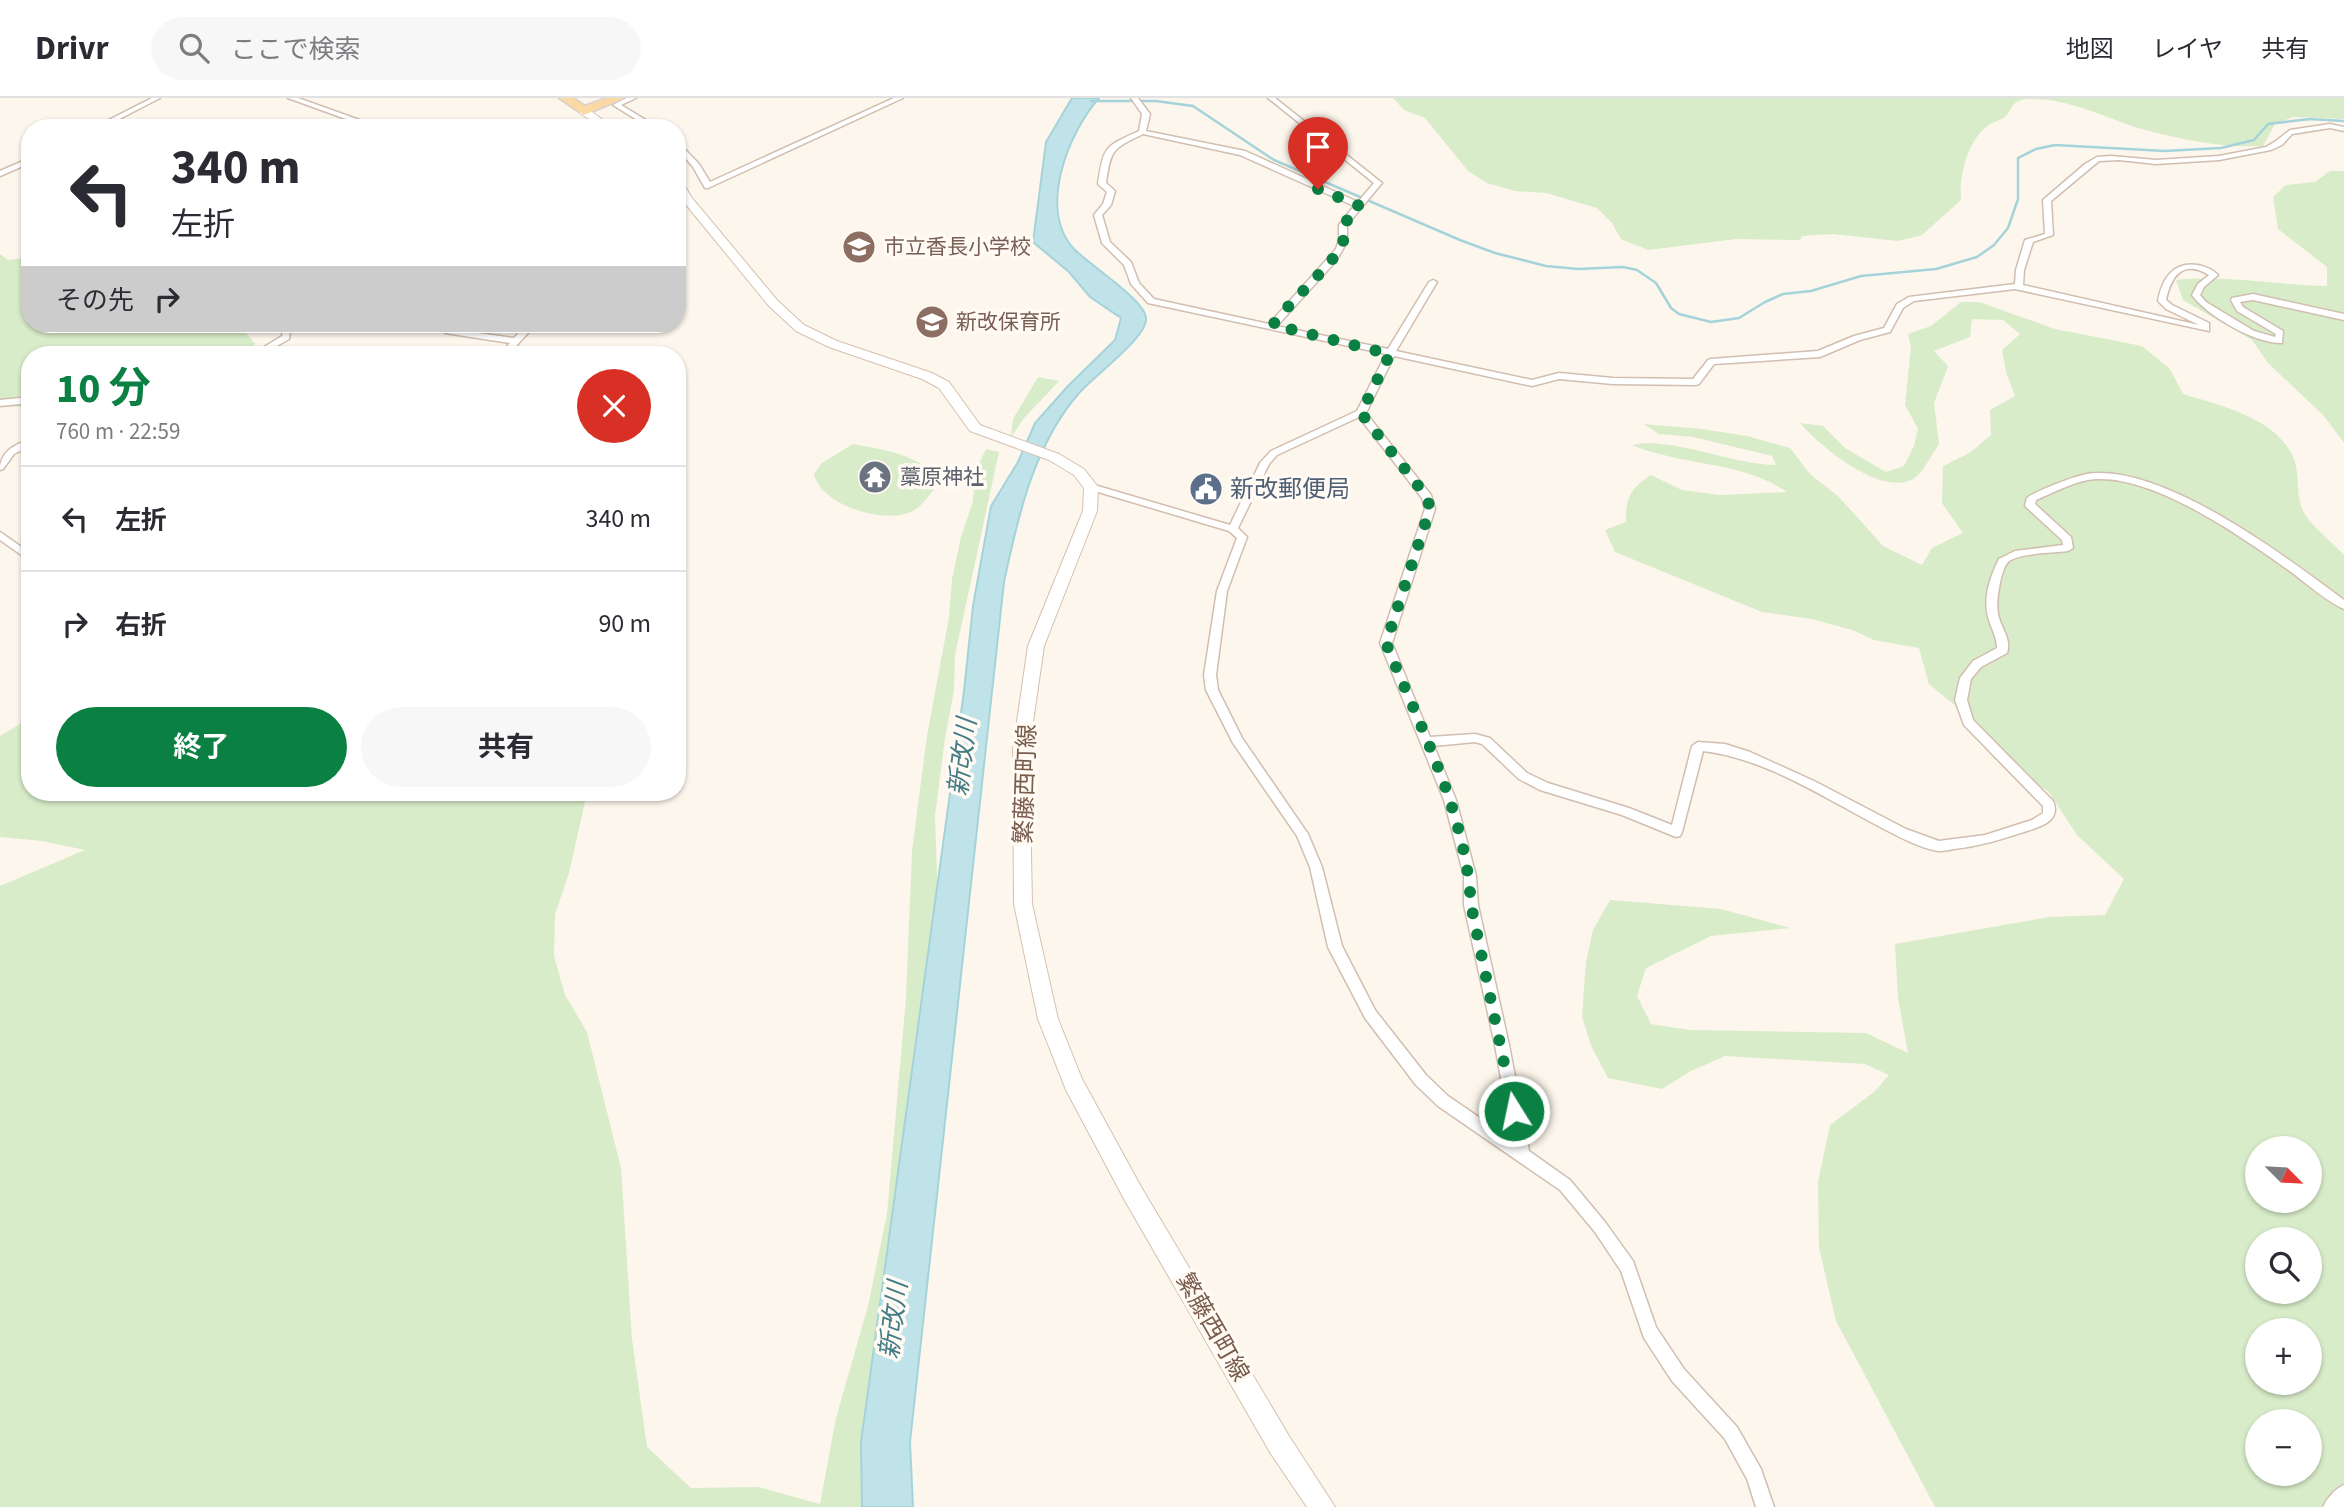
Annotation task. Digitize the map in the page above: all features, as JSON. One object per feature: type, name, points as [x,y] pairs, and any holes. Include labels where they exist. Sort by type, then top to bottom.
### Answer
[{"type":"main road","points":[[565,98],[596,119]]},
{"type":"main road","points":[[584,111],[618,98]]},
{"type":"main road","points":[[686,197],[773,303],[793,323],[833,344],[927,376],[944,385],[975,428],[1054,457],[1079,472],[1091,487]]},
{"type":"main road","name":"繁藤西町線","points":[[1091,487],[1090,511],[1036,646],[1021,749],[1023,904],[1048,1019],[1073,1083],[1132,1192],[1280,1445],[1322,1507]]},
{"type":"street","points":[[114,119],[157,98]]},
{"type":"street","points":[[291,98],[349,119]]},
{"type":"street","points":[[634,98],[616,105],[640,119]]},
{"type":"street","points":[[686,154],[708,186],[900,98]]},
{"type":"street","points":[[1134,98],[1146,114],[1142,132]]},
{"type":"street","points":[[1271,98],[1378,183],[1343,225],[1343,242],[1337,256],[1284,308],[1273,325]]},
{"type":"street","points":[[2019,287],[2020,270],[2029,240],[2049,234],[2051,229],[2046,218],[2047,200],[2063,190],[2092,160],[2156,162],[2213,158],[2269,148],[2281,142],[2290,132],[2330,126],[2344,129]]},
{"type":"street","points":[[1360,206],[1242,153],[1142,132],[1114,145],[1106,159],[1102,184],[1111,191],[1111,197],[1098,215],[1107,243],[1128,264],[1135,284],[1151,301],[1273,325],[1390,354],[1532,383],[1559,376],[1613,381],[1696,382],[1711,362],[1820,354],[1857,338],[1887,330],[1900,306],[1912,299],[2019,287],[2206,329],[2206,325],[2162,301],[2164,288],[2174,271],[2183,265],[2205,269],[2214,275],[2201,286],[2196,295],[2203,304],[2265,338],[2279,341],[2280,333],[2240,309],[2235,300],[2253,297],[2344,317]]},
{"type":"street","points":[[0,174],[21,163]]},
{"type":"street","points":[[15,166],[21,169]]},
{"type":"street","points":[[1233,529],[1265,463],[1274,453],[1361,413],[1390,354],[1433,282]]},
{"type":"street","points":[[270,346],[286,337],[286,333]]},
{"type":"street","points":[[462,333],[516,341]]},
{"type":"street","points":[[511,346],[524,333]]},
{"type":"street","points":[[0,403],[21,401]]},
{"type":"street","points":[[1361,413],[1427,497],[1430,509],[1386,643],[1450,800],[1469,876],[1471,905],[1502,1045],[1522,1156]]},
{"type":"street","points":[[0,467],[10,452],[21,446]]},
{"type":"street","points":[[1427,741],[1475,738],[1486,741],[1523,776],[1544,787],[1625,811],[1676,832],[1698,746],[1726,749],[1746,755],[1810,784],[1902,833],[1939,846],[1985,840],[2036,823],[2049,815],[2049,804],[1968,722],[1961,700],[1966,678],[1977,664],[2003,650],[2004,641],[1992,614],[1995,578],[2003,561],[2015,554],[2068,548],[2067,539],[2030,505],[2032,498],[2083,478],[2110,476],[2143,484],[2235,529],[2344,605]]},
{"type":"street","points":[[1091,487],[1233,529],[1242,537],[1222,591],[1210,675],[1217,704],[1237,740],[1302,834],[1317,867],[1335,947],[1370,1014],[1443,1101],[1565,1185],[1607,1237],[1627,1267],[1650,1332],[1678,1375],[1731,1433],[1755,1475],[1765,1507]]},
{"type":"street","points":[[0,535],[21,551]]},
{"type":"street","points":[[2332,1507],[2344,1494]]},
{"type":"green space","points":[[1393,98],[2344,98],[2344,119],[2293,117],[2275,124],[2263,146],[2233,146],[2157,133],[2059,102],[2023,99],[2014,105],[2005,117],[1988,125],[1979,134],[1966,160],[1961,181],[1961,200],[1922,235],[1898,241],[1833,234],[1802,236],[1800,240],[1736,239],[1648,250],[1621,239],[1612,223],[1597,208],[1546,193],[1515,191],[1487,183],[1468,171],[1425,118],[1404,110]]},
{"type":"green space","points":[[2330,171],[2344,171],[2344,443],[2324,416],[2268,363],[2252,340],[2183,300],[2176,280],[2214,279],[2327,286],[2327,267],[2278,229],[2273,197],[2286,185],[2315,182]]},
{"type":"green space","points":[[0,254],[8,260],[21,258],[21,333],[246,333],[255,344],[21,346],[21,407],[0,406]]},
{"type":"green space","points":[[1961,302],[1979,302],[2055,329],[2142,346],[2170,369],[2183,394],[2230,408],[2274,432],[2293,457],[2302,509],[2314,526],[2344,555],[2344,1507],[1935,1507],[1836,1321],[1819,1248],[1818,1182],[1830,1125],[1874,1092],[1889,1075],[1865,1064],[1725,1056],[1691,1071],[1662,1089],[1608,1078],[1592,1048],[1582,1017],[1586,962],[1593,930],[1610,900],[1721,909],[1790,928],[1711,936],[1646,968],[1637,996],[1651,1024],[1690,1030],[1866,1033],[1908,1053],[1898,998],[1895,944],[2049,917],[2105,915],[2124,879],[2077,835],[2048,791],[1994,759],[1969,717],[1929,684],[1919,648],[1874,640],[1852,630],[1812,619],[1762,612],[1615,552],[1605,530],[1626,522],[1631,494],[1651,475],[1682,490],[1720,495],[1787,492],[1770,482],[1732,469],[1671,457],[1632,445],[1665,444],[1741,461],[1776,465],[1772,456],[1693,437],[1659,434],[1644,424],[1702,429],[1747,436],[1790,448],[1810,474],[1839,497],[1883,546],[1922,565],[1932,548],[1963,533],[1942,503],[1943,466],[1971,452],[1991,435],[1990,410],[2015,396],[2006,372],[2002,350],[2020,334],[2003,320],[1972,319],[1970,337],[1934,351],[1948,366],[1934,403],[1939,444],[1924,468],[1913,479],[1899,483],[1868,475],[1836,456],[1800,423],[1823,426],[1845,448],[1886,472],[1904,466],[1914,446],[1918,429],[1905,405],[1911,347],[1908,334],[1931,326]]},
{"type":"green space","points":[[1038,377],[1059,381],[1025,417],[1011,437],[1013,419]]},
{"type":"green space","name":"藁原神社","points":[[853,444],[913,459],[924,465],[939,482],[928,498],[913,511],[887,516],[856,510],[829,495],[819,485],[814,474],[822,463]]},
{"type":"green space","points":[[986,449],[999,452],[955,655],[954,690],[935,816],[935,927],[893,1507],[0,1507],[0,886],[85,850],[42,841],[0,837],[0,736],[21,723],[21,801],[585,801],[569,873],[555,914],[554,956],[565,995],[587,1032],[621,1168],[632,1339],[647,1447],[691,1488],[758,1487],[820,1504],[836,1418],[868,1306],[887,1214],[906,998],[912,851],[927,736],[949,617],[952,579],[961,537],[973,502],[975,472]]},
{"type":"water","name":"新改川","points":[[1072,98],[1099,98],[1077,130],[1061,171],[1058,213],[1063,232],[1074,249],[1136,302],[1146,318],[1144,326],[1130,346],[1080,392],[1064,412],[1039,458],[1015,532],[1004,582],[910,1442],[913,1507],[862,1507],[861,1442],[964,691],[973,606],[991,506],[1018,462],[1035,423],[1115,340],[1121,318],[1090,297],[1069,272],[1033,242],[1046,142]]},
{"type":"waterway","points":[[1091,101],[1156,101],[1193,106],[1274,160],[1460,240],[1495,253],[1546,266],[1578,269],[1623,267],[1637,270],[1656,283],[1671,308],[1679,314],[1711,322],[1739,318],[1783,294],[1811,291],[1861,276],[1936,269],[1977,257],[1994,245],[2008,228],[2018,199],[2018,158],[2036,149],[2055,145],[2165,151],[2221,148],[2254,140],[2268,124],[2310,119],[2344,121]]},
{"type":"place","name":"市立香長小学校","points":[[859,247]]},
{"type":"place","name":"新改保育所","points":[[932,322]]},
{"type":"place","name":"藁原神社","points":[[875,477]]},
{"type":"place","name":"新改郵便局","points":[[1206,489]]},
{"type":"route","points":[[1318,189],[1360,206],[1343,225],[1343,242],[1337,256],[1284,308],[1273,325],[1390,354],[1361,413],[1427,497],[1430,509],[1386,643],[1450,800],[1469,876],[1471,905],[1514,1111]]}]
